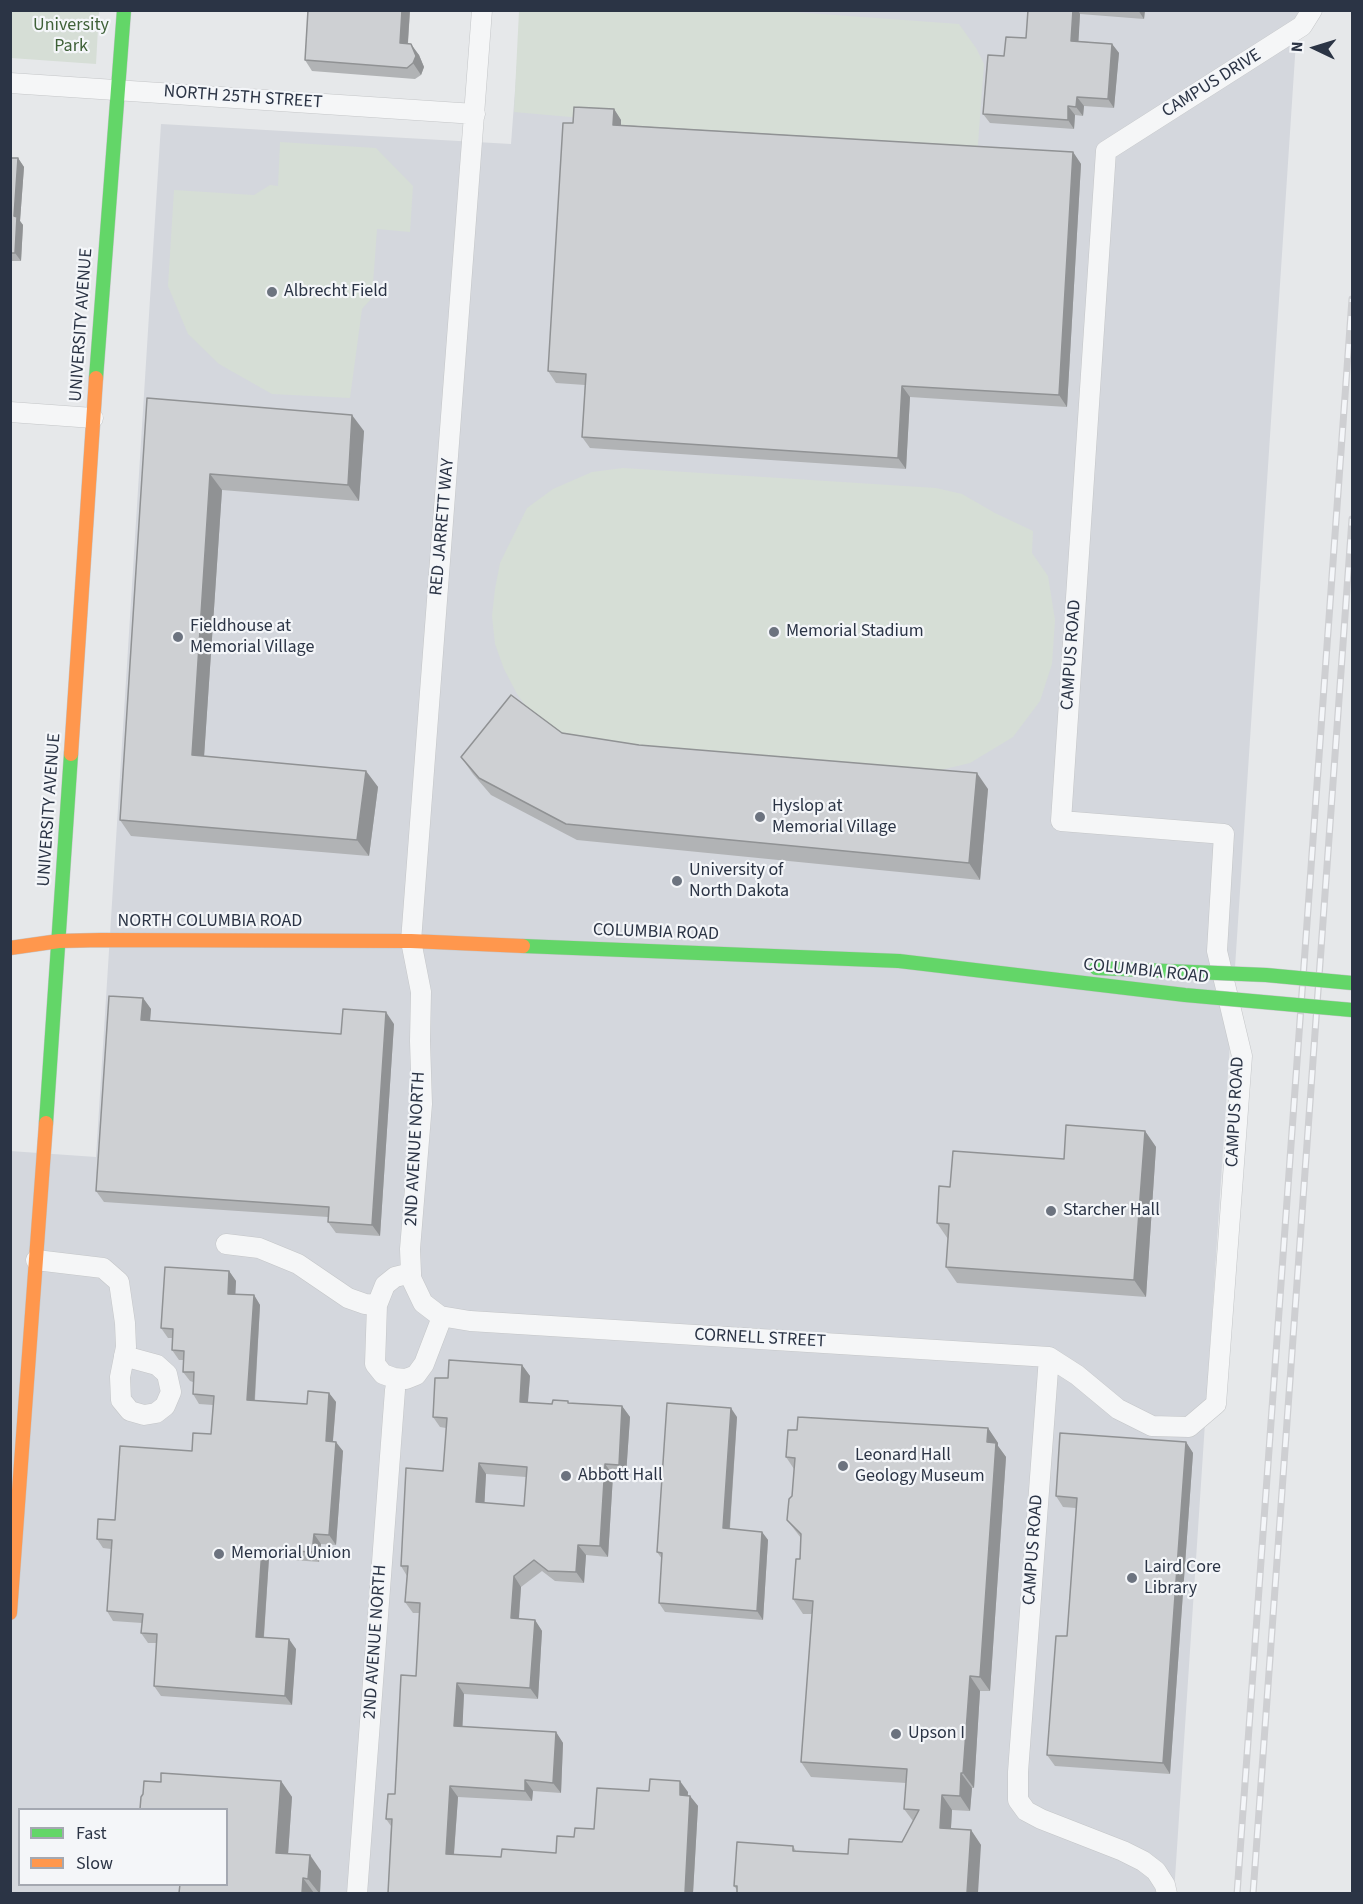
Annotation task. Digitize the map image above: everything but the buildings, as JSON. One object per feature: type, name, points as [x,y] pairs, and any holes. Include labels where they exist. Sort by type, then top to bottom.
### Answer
[{"type":"main road","name":"UNIVERSITY AVENUE","points":[[10,1612],[60,941],[93,418],[124,10]]},
{"type":"main road","name":"NORTH COLUMBIA ROAD","points":[[10,948],[60,941],[411,940]]},
{"type":"main road","name":"COLUMBIA ROAD","points":[[411,940],[1062,967]]},
{"type":"main road","name":"COLUMBIA ROAD","points":[[899,961],[1185,995],[1353,1010]]},
{"type":"main road","name":"COLUMBIA ROAD","points":[[1085,968],[1266,975],[1353,983]]},
{"type":"street","points":[[475,114],[482,10]]},
{"type":"street","name":"CAMPUS DRIVE","points":[[1106,151],[1302,26],[1312,10]]},
{"type":"street","name":"NORTH 25TH STREET","points":[[10,83],[475,114]]},
{"type":"street","name":"RED JARRETT WAY","points":[[411,940],[475,114]]},
{"type":"street","name":"CAMPUS ROAD","points":[[1106,151],[1061,821],[1224,834],[1216,951],[1242,1056],[1216,1404],[1189,1427],[1152,1426],[1118,1409],[1077,1375],[1049,1357],[1018,1772],[1018,1800],[1026,1811],[1041,1819],[1143,1861],[1156,1871],[1167,1893]]},
{"type":"street","points":[[10,412],[93,418]]},
{"type":"street","name":"2ND AVENUE NORTH","points":[[411,940],[421,992],[422,1104],[410,1249],[411,1278],[423,1303],[442,1317]]},
{"type":"street","points":[[226,1244],[259,1248],[298,1264],[348,1298],[365,1304],[377,1305]]},
{"type":"street","points":[[36,1260],[103,1268],[119,1282],[125,1323],[124,1356]]},
{"type":"street","points":[[411,1273],[395,1277],[385,1285],[377,1305],[375,1364],[383,1374],[406,1379],[416,1375],[424,1364],[442,1317]]},
{"type":"street","name":"CORNELL STREET","points":[[442,1317],[470,1321],[1049,1357]]},
{"type":"street","name":"2ND AVENUE NORTH","points":[[357,1893],[395,1390]]},
{"type":"shaded area","name":"University of North Dakota","points":[[521,11],[1298,11],[1174,1893],[11,1893],[10,1151],[96,1157],[161,124],[511,144]]},
{"type":"green space","points":[[766,10],[959,24],[984,64],[977,157],[621,136],[582,118],[514,112],[519,11]]},
{"type":"green space","name":"University Park","points":[[10,11],[99,11],[96,64],[11,58]]},
{"type":"green space","name":"Albrecht Field","points":[[280,142],[376,148],[413,186],[410,232],[377,229],[372,298],[362,309],[350,398],[272,394],[219,364],[188,334],[168,286],[174,190],[254,195],[270,185],[278,186]]},
{"type":"green space","name":"Memorial Stadium","points":[[623,468],[936,488],[962,494],[1033,531],[1032,553],[1048,576],[1055,620],[1052,664],[1040,701],[1013,737],[970,763],[920,775],[617,755],[539,724],[517,694],[504,669],[495,644],[492,616],[500,563],[527,508],[553,489],[592,472]]},
{"type":"railway","points":[[1237,1894],[1352,299]]},
{"type":"railway","points":[[1253,1894],[1352,519]]},
{"type":"traffic: fast","points":[[96,378],[124,10]]},
{"type":"traffic: fast","points":[[46,1123],[71,754]]},
{"type":"traffic: fast","points":[[523,946],[899,961]]},
{"type":"traffic: fast","points":[[899,961],[1185,995],[1352,1010]]},
{"type":"traffic: fast","points":[[1096,968],[1266,975],[1352,983]]},
{"type":"traffic: slow","points":[[71,754],[96,378]]},
{"type":"traffic: slow","points":[[10,948],[59,941],[101,940],[411,941],[523,946]]},
{"type":"traffic: slow","points":[[10,1613],[46,1123]]},
{"type":"place","name":"Albrecht Field","points":[[272,292]]},
{"type":"place","name":"Memorial Stadium","points":[[774,632]]},
{"type":"place","name":"Fieldhouse at Memorial Village","points":[[178,637]]},
{"type":"place","name":"Hyslop at Memorial Village","points":[[760,817]]},
{"type":"place","name":"University of North Dakota","points":[[677,881]]},
{"type":"place","name":"Starcher Hall","points":[[1051,1211]]},
{"type":"place","name":"Leonard Hall Geology Museum","points":[[843,1466]]},
{"type":"place","name":"Abbott Hall","points":[[566,1476]]},
{"type":"place","name":"Memorial Union","points":[[219,1554]]},
{"type":"place","name":"Laird Core Library","points":[[1132,1578]]},
{"type":"place","name":"Upson I","points":[[896,1734]]}]
